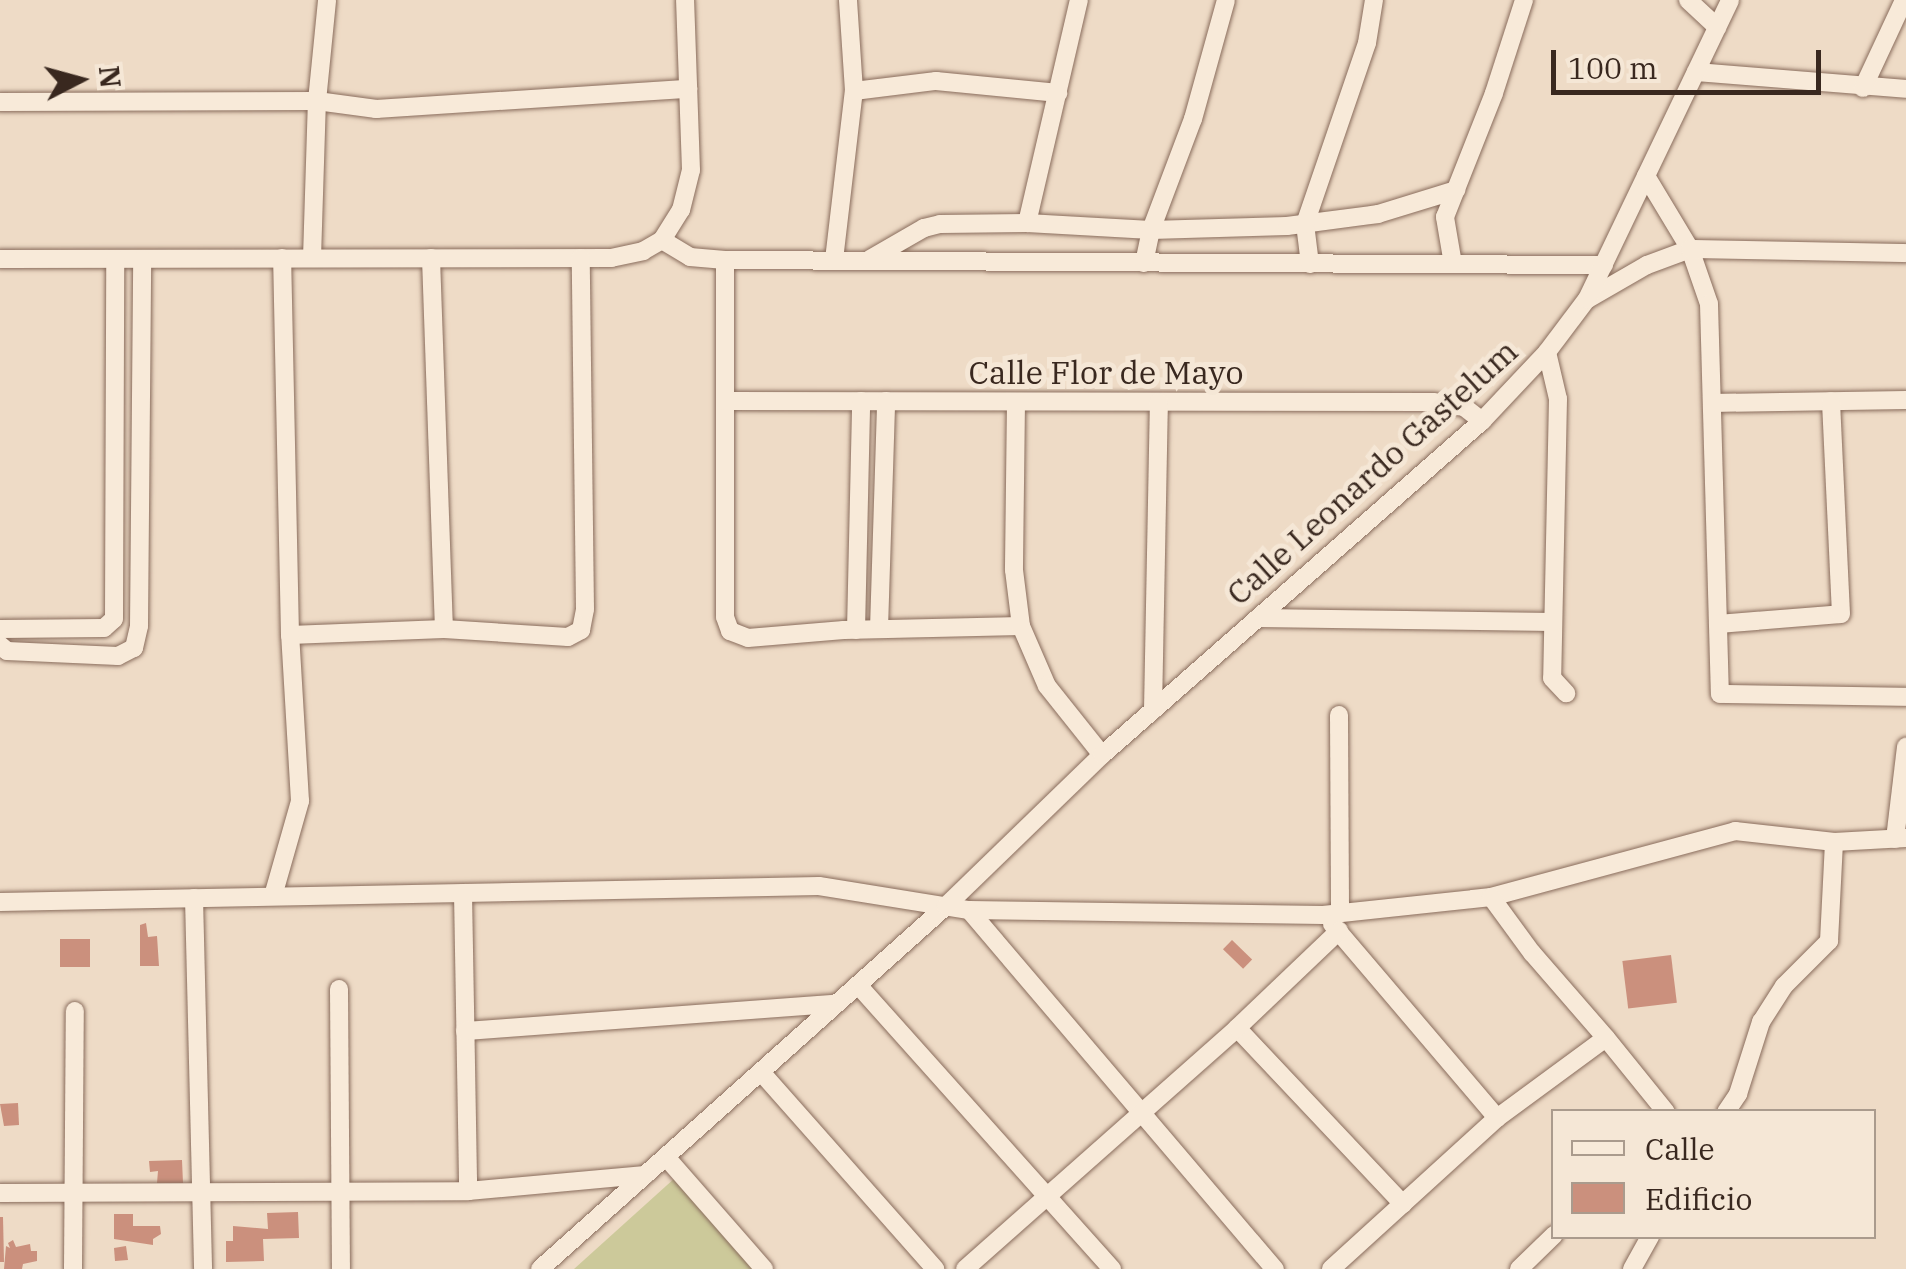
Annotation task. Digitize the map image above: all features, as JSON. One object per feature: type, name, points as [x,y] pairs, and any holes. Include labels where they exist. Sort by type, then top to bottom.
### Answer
[{"type":"street","points":[[312,258],[318,101],[327,0]]},
{"type":"street","points":[[0,259],[581,258],[643,251],[662,240],[681,210],[691,170],[685,0]]},
{"type":"street","points":[[834,260],[854,91],[848,0]]},
{"type":"street","points":[[1027,223],[1078,0]]},
{"type":"street","points":[[1144,263],[1150,230],[1193,119],[1226,0]]},
{"type":"street","points":[[1310,264],[1305,224],[1367,43],[1374,0]]},
{"type":"street","points":[[1454,264],[1445,218],[1524,0]]},
{"type":"street","points":[[1688,0],[1717,27]]},
{"type":"street","name":"Calle Leonardo Gastelum","points":[[540,1269],[946,906],[1102,756],[1482,421],[1548,352],[1587,299],[1730,0]]},
{"type":"street","points":[[1863,88],[1904,0]]},
{"type":"street","points":[[1696,72],[1906,89]]},
{"type":"street","points":[[854,91],[936,81],[1058,93]]},
{"type":"street","points":[[0,102],[318,101],[376,109],[688,89]]},
{"type":"street","points":[[1646,176],[1690,249],[1709,304],[1720,694],[1906,697]]},
{"type":"street","points":[[868,261],[924,228],[1027,223],[1150,230],[1305,224],[1378,214],[1456,190]]},
{"type":"street","points":[[662,240],[690,257],[726,260],[1604,265]]},
{"type":"street","points":[[1587,299],[1647,265],[1690,249],[1906,253]]},
{"type":"street","points":[[0,629],[104,628],[114,619],[115,258]]},
{"type":"street","points":[[0,645],[7,651],[118,656],[134,648],[139,626],[142,258]]},
{"type":"street","points":[[274,896],[300,800],[290,636],[282,258]]},
{"type":"street","points":[[432,258],[444,629]]},
{"type":"street","points":[[290,636],[444,629],[568,638],[581,630],[586,609],[581,258]]},
{"type":"street","points":[[726,260],[725,617],[730,631],[748,638],[856,630],[1020,626]]},
{"type":"street","points":[[1548,352],[1558,399],[1552,678],[1566,692]]},
{"type":"street","points":[[1712,403],[1906,400]]},
{"type":"street","name":"Calle Flor de Mayo","points":[[725,401],[1433,402],[1464,407],[1482,421]]},
{"type":"street","points":[[1718,624],[1842,614],[1831,401]]},
{"type":"street","points":[[856,630],[861,402]]},
{"type":"street","points":[[879,629],[886,402]]},
{"type":"street","points":[[1016,402],[1014,570],[1020,626],[1048,686],[1102,756]]},
{"type":"street","points":[[1154,710],[1159,402]]},
{"type":"street","points":[[1258,618],[1553,622]]},
{"type":"street","points":[[965,1269],[1237,1028],[1334,920],[1340,715]]},
{"type":"street","points":[[0,902],[818,886],[969,910],[1334,920],[1491,897],[1734,832],[1834,842],[1900,838],[1906,747]]},
{"type":"street","points":[[1728,1109],[1738,1094],[1761,1022],[1784,986],[1830,941],[1834,842]]},
{"type":"street","points":[[463,893],[468,1191]]},
{"type":"street","points":[[1491,897],[1532,953],[1664,1109]]},
{"type":"street","points":[[194,898],[204,1269]]},
{"type":"street","points":[[969,910],[1275,1269]]},
{"type":"street","points":[[1334,920],[1497,1118]]},
{"type":"street","points":[[858,986],[1112,1269]]},
{"type":"street","points":[[339,989],[341,1269]]},
{"type":"street","points":[[465,1031],[836,1004]]},
{"type":"street","points":[[73,1269],[74,1012]]},
{"type":"street","points":[[1237,1028],[1402,1204]]},
{"type":"street","points":[[1331,1269],[1497,1118],[1606,1038]]},
{"type":"street","points":[[760,1072],[935,1269]]},
{"type":"street","points":[[666,1157],[764,1269]]},
{"type":"street","points":[[0,1193],[72,1196],[468,1191],[645,1175]]},
{"type":"street","points":[[1519,1269],[1551,1238]]},
{"type":"street","points":[[1632,1269],[1648,1239]]},
{"type":"shaded area","points":[[676,1177],[755,1269],[574,1269]]},
{"type":"building","points":[[146,923],[148,937],[157,936],[159,966],[140,966],[140,925]]},
{"type":"building","points":[[60,939],[90,939],[90,967],[60,967]]},
{"type":"building","points":[[1232,940],[1252,959],[1243,969],[1223,949]]},
{"type":"building","points":[[1671,955],[1677,1003],[1628,1009],[1622,961]]},
{"type":"building","points":[[18,1103],[19,1125],[4,1126],[0,1104]]},
{"type":"building","points":[[182,1160],[183,1183],[157,1183],[158,1171],[150,1172],[149,1161]]},
{"type":"building","points":[[298,1212],[299,1238],[263,1239],[264,1261],[226,1262],[226,1241],[233,1241],[233,1226],[268,1229],[267,1213]]},
{"type":"building","points":[[114,1214],[133,1214],[133,1226],[160,1226],[161,1234],[153,1239],[153,1245],[114,1239]]},
{"type":"building","points":[[3,1217],[4,1262],[0,1262]]},
{"type":"building","points":[[13,1240],[16,1247],[30,1244],[31,1251],[37,1251],[37,1261],[23,1264],[22,1269],[4,1269],[6,1246],[10,1248],[8,1243]]},
{"type":"building","points":[[126,1246],[128,1260],[115,1261],[114,1248]]}]
